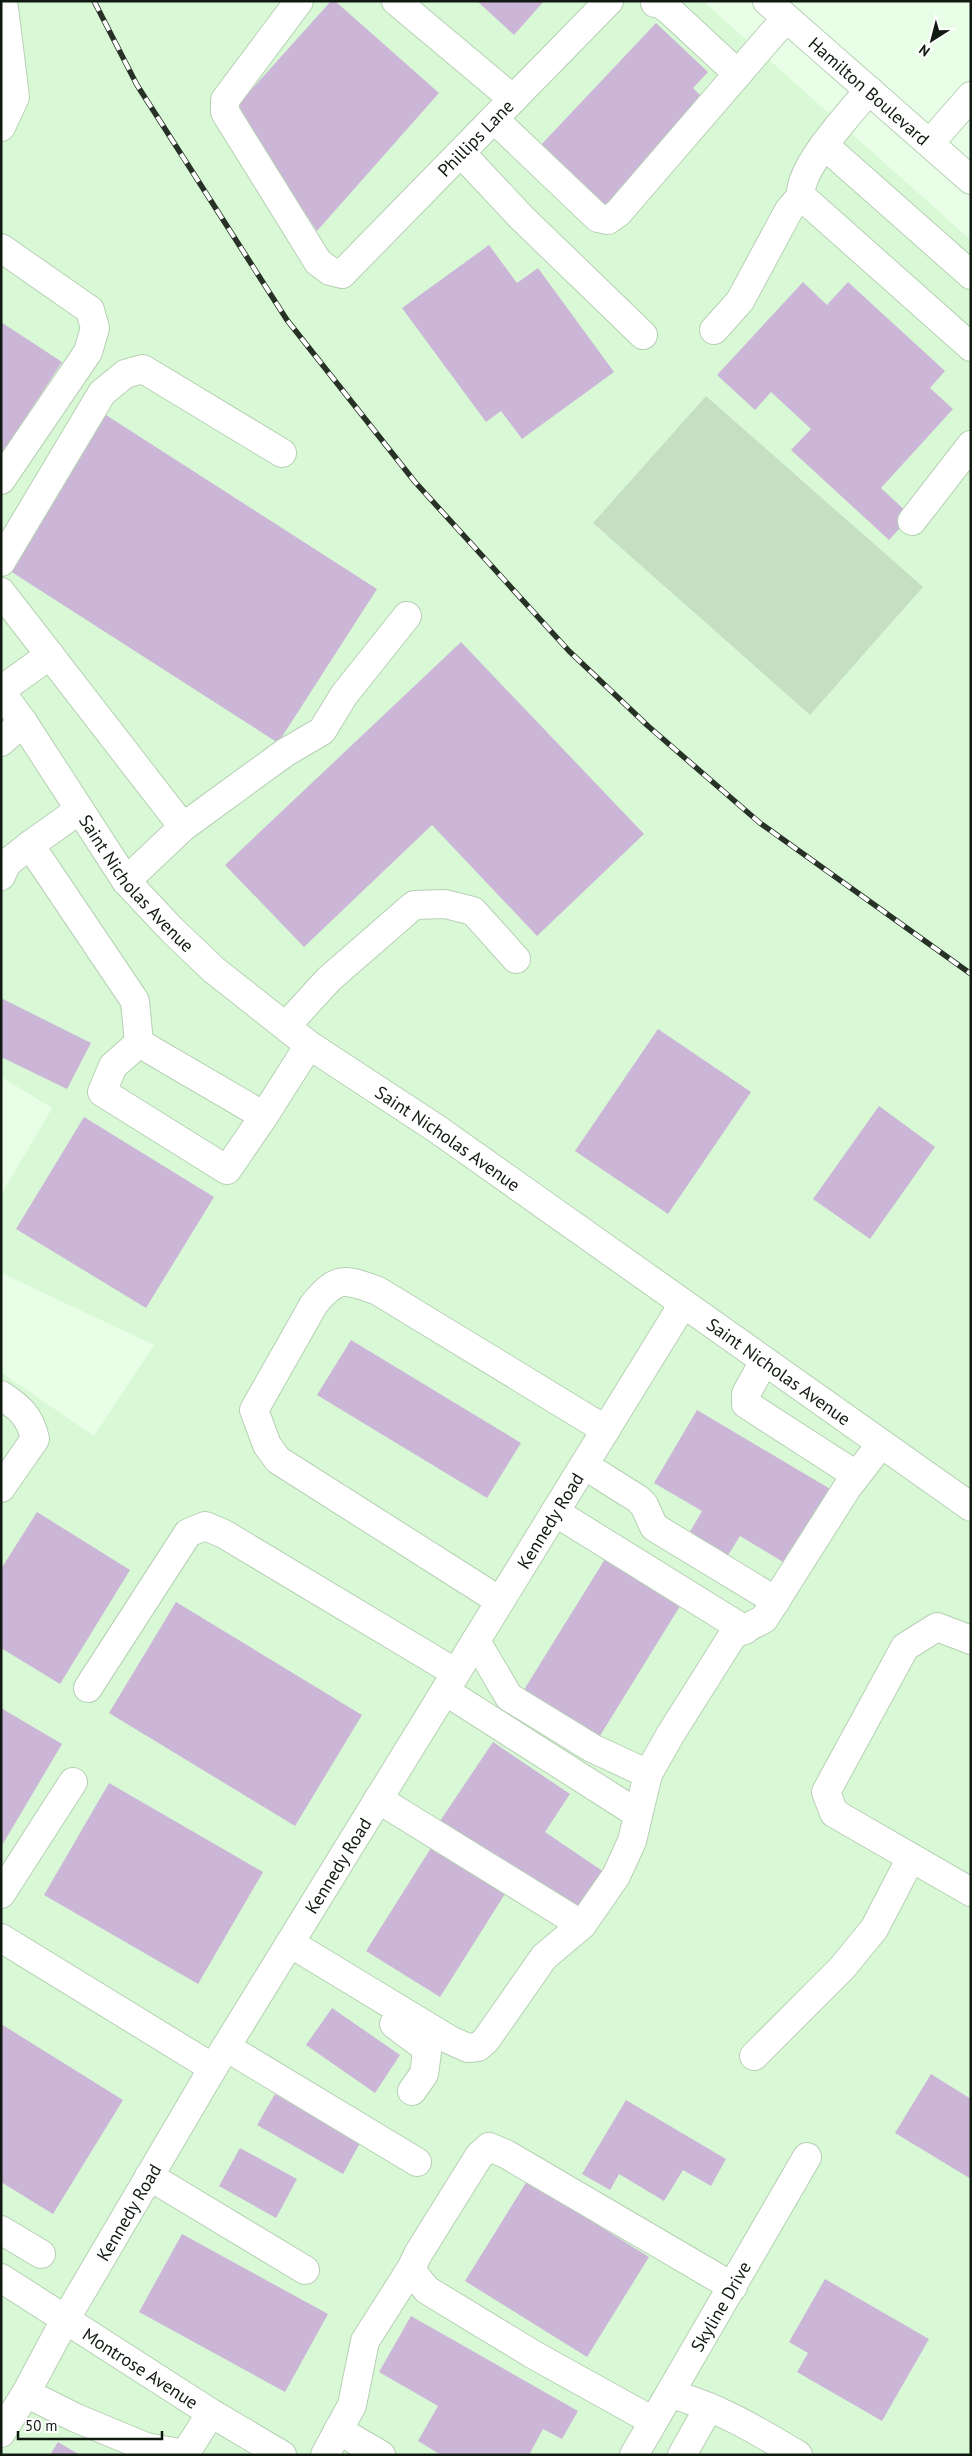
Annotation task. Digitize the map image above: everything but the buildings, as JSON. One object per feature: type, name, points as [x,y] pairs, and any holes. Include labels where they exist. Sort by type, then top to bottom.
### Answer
[{"type":"street","name":"Phillips Lane","points":[[299,1],[225,100],[226,112],[318,262],[330,271],[342,274],[609,1]]},
{"type":"street","points":[[396,1],[514,99]]},
{"type":"street","points":[[655,3],[661,4],[669,10],[738,74]]},
{"type":"street","points":[[1,6],[4,8],[15,97],[1,126]]},
{"type":"street","points":[[494,119],[598,218],[608,220],[618,213],[738,74],[777,10]]},
{"type":"street","name":"Hamilton Boulevard","points":[[777,10],[971,180]]},
{"type":"street","points":[[714,330],[740,301],[824,145],[869,90]]},
{"type":"street","points":[[930,143],[971,96]]},
{"type":"street","points":[[824,145],[971,275]]},
{"type":"street","points":[[460,154],[522,218],[643,335]]},
{"type":"street","points":[[800,192],[971,347]]},
{"type":"street","points":[[1,248],[90,310],[96,328],[88,352],[1,480]]},
{"type":"street","points":[[1,562],[102,393],[125,374],[143,369],[282,453]]},
{"type":"street","points":[[912,521],[971,444]]},
{"type":"street","points":[[1,592],[183,827]]},
{"type":"street","points":[[126,881],[183,827],[286,752],[322,731],[344,695],[407,616]]},
{"type":"street","points":[[1,691],[50,655]]},
{"type":"street","name":"Saint Nicholas Avenue","points":[[1,691],[126,881],[172,930],[214,970],[309,1045],[437,1130],[971,1508]]},
{"type":"street","points":[[1,742],[23,722]]},
{"type":"street","points":[[1,876],[7,863],[79,810]]},
{"type":"street","points":[[30,845],[135,1001],[138,1043]]},
{"type":"street","points":[[286,1026],[329,979],[414,905],[444,904],[474,911],[516,959]]},
{"type":"street","points":[[138,1043],[264,1116]]},
{"type":"street","points":[[138,1043],[113,1066],[102,1092],[227,1170],[309,1045]]},
{"type":"street","points":[[500,1601],[278,1460],[267,1445],[254,1410],[314,1304],[327,1289],[342,1282],[350,1281],[378,1291],[606,1430]]},
{"type":"street","name":"Kennedy Road","points":[[1,2433],[26,2393],[65,2320],[219,2057],[683,1304]]},
{"type":"street","points":[[764,1361],[746,1394],[746,1404],[752,1410],[856,1475]]},
{"type":"street","points":[[1,1395],[13,1403],[31,1421],[35,1439],[1,1488]]},
{"type":"street","points":[[286,1949],[450,2040],[468,2048],[478,2047],[486,2040],[544,1957],[582,1924],[616,1876],[632,1841],[648,1774],[670,1735],[733,1636],[764,1619],[856,1475],[881,1444]]},
{"type":"street","points":[[584,1465],[638,1499],[644,1505],[654,1527],[776,1601]]},
{"type":"street","points":[[555,1512],[745,1630]]},
{"type":"street","points":[[88,1688],[188,1533],[206,1526],[224,1534],[450,1682],[638,1814]]},
{"type":"street","points":[[971,1640],[938,1627],[905,1646],[826,1792],[834,1813],[971,1892]]},
{"type":"street","points":[[476,1641],[509,1697],[592,1748],[648,1774]]},
{"type":"street","points":[[1,1894],[74,1782]]},
{"type":"street","points":[[378,1799],[582,1924]]},
{"type":"street","points":[[754,2056],[842,1968],[874,1929],[911,1858]]},
{"type":"street","points":[[1,1938],[417,2162]]},
{"type":"street","points":[[286,1949],[422,2045],[427,2052],[427,2061],[424,2074],[412,2091]]},
{"type":"street","points":[[325,2455],[352,2405],[366,2341],[479,2156],[489,2148],[506,2154],[732,2287]]},
{"type":"street","name":"Skyline Drive","points":[[634,2455],[807,2157]]},
{"type":"street","points":[[149,2176],[305,2270]]},
{"type":"street","points":[[1,2230],[41,2254]]},
{"type":"street","points":[[412,2266],[414,2274],[427,2290],[534,2355],[653,2421]]},
{"type":"street","name":"Montrose Avenue","points":[[1,2278],[212,2413],[282,2455]]},
{"type":"street","points":[[26,2393],[76,2418],[146,2447],[185,2454],[212,2413]]},
{"type":"street","points":[[670,2394],[710,2407],[739,2420],[798,2455]]},
{"type":"street","points":[[682,2455],[710,2407]]},
{"type":"street","points":[[338,2430],[381,2455]]},
{"type":"shaded area","points":[[1,1],[703,1],[971,240],[971,2455],[1,2455],[1,1372],[94,1436],[154,1345],[1,1273],[1,1195],[52,1108],[1,1077]]},
{"type":"shaded area","points":[[706,396],[923,587],[810,715],[593,523]]},
{"type":"railway","points":[[94,1],[137,85],[287,320],[415,482],[569,651],[648,726],[760,823],[971,974]]}]
